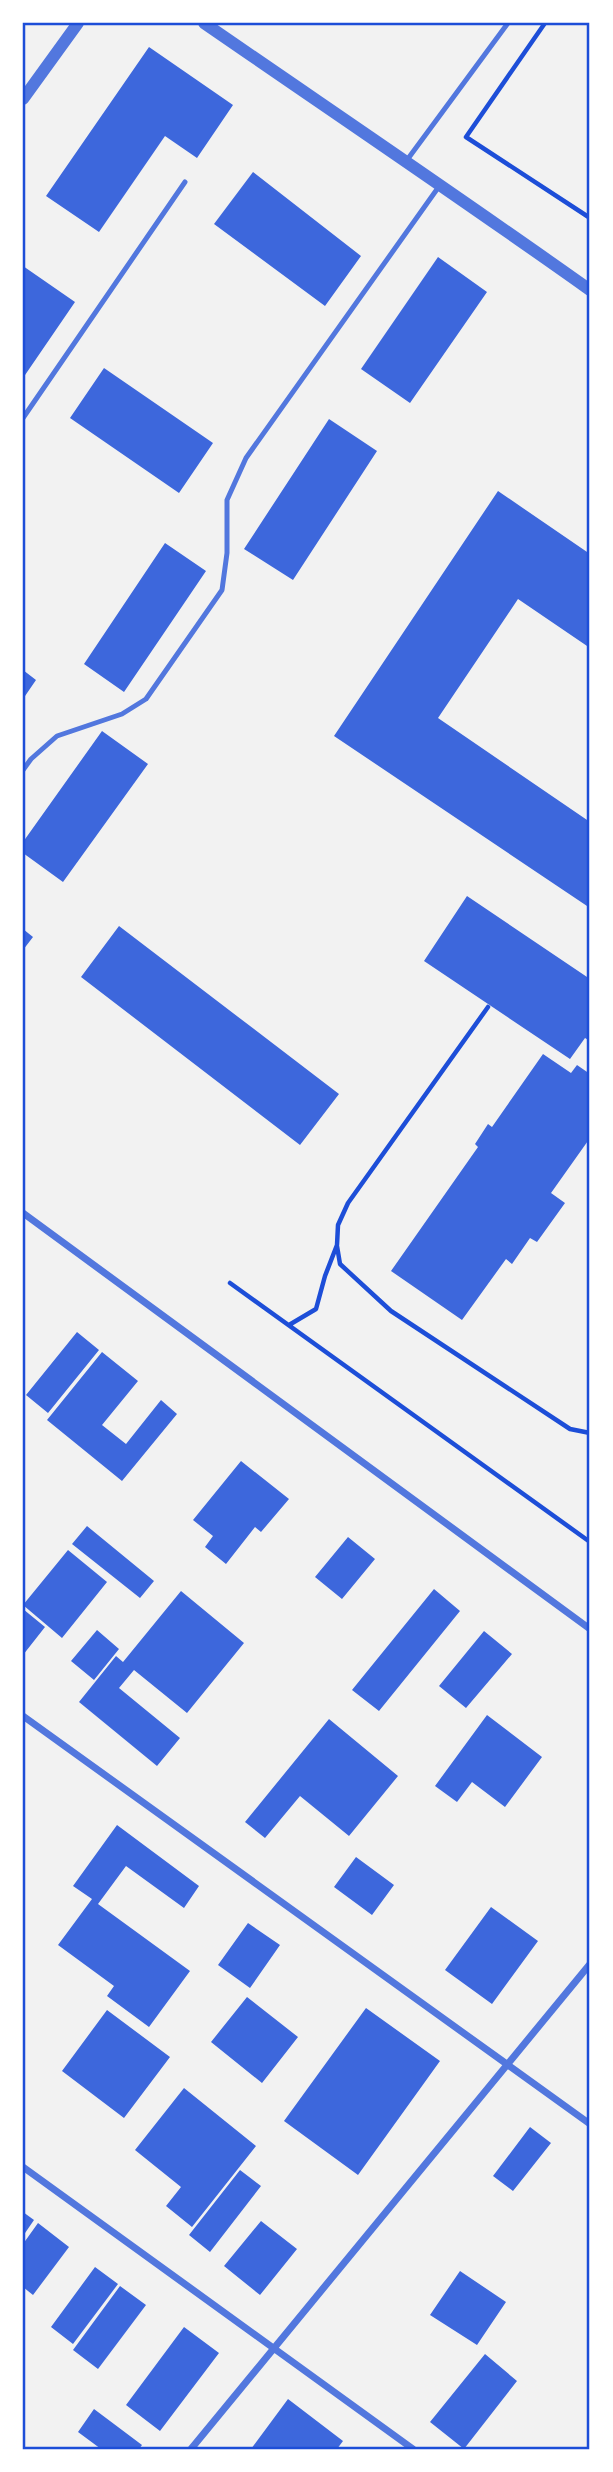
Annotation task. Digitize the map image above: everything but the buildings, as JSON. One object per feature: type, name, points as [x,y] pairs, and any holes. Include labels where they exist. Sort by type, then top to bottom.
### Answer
[{"type":"street","points":[[23,99],[78,23]]},
{"type":"street","points":[[204,23],[441,184],[590,290]]},
{"type":"street","points":[[23,1213],[590,1629]]},
{"type":"street","points":[[23,1716],[590,2124]]},
{"type":"street","points":[[191,2449],[590,1964]]},
{"type":"street","points":[[23,2167],[413,2449]]},
{"type":"lane","points":[[405,162],[508,23]]},
{"type":"lane","points":[[23,418],[185,182]]},
{"type":"lane","points":[[23,770],[31,759],[57,736],[122,714],[146,699],[222,590],[227,553],[227,500],[246,458],[441,184]]},
{"type":"path","points":[[545,23],[466,137],[590,218]]},
{"type":"path","points":[[488,1007],[348,1203],[338,1225],[337,1245],[341,1264],[391,1311],[570,1429],[590,1433]]},
{"type":"path","points":[[289,1325],[316,1309],[337,1245]]},
{"type":"path","points":[[230,1283],[590,1542]]}]
